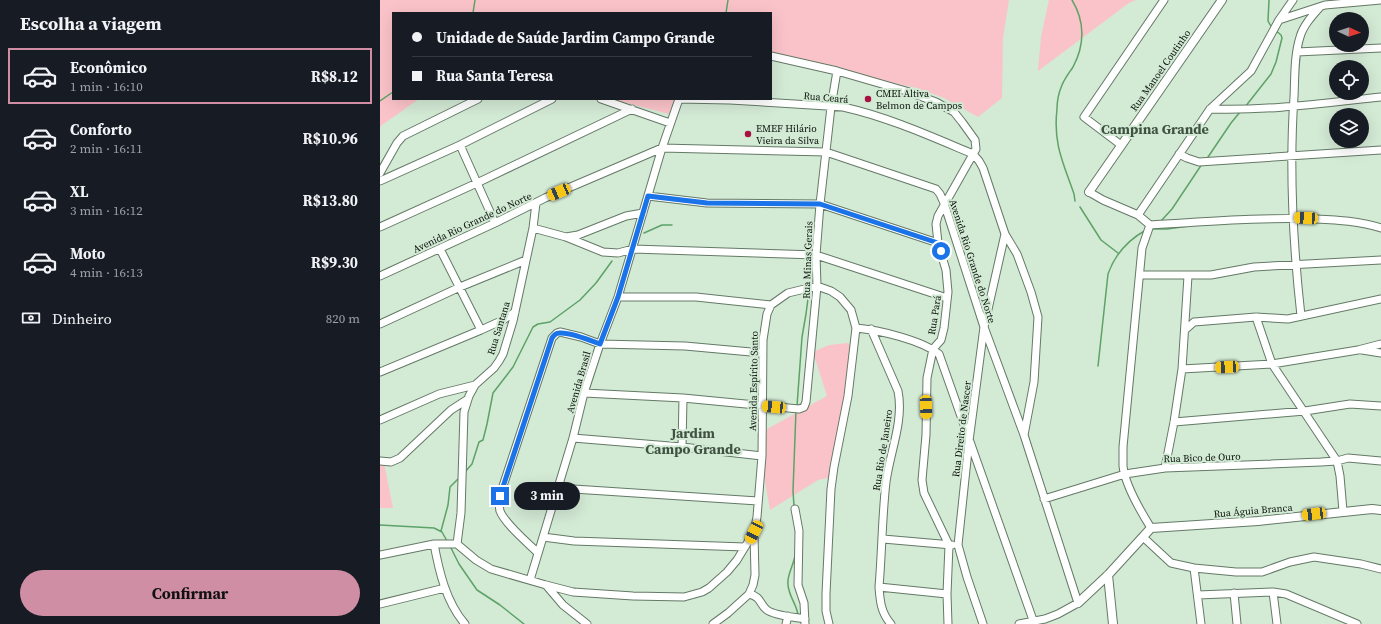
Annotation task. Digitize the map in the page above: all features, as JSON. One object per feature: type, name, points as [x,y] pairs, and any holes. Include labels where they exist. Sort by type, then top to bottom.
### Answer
[{"type":"street","points":[[1121,145],[1084,117],[1164,0]]},
{"type":"street","name":"Rua Manoel Coutinho","points":[[1088,192],[1222,0]]},
{"type":"street","points":[[1138,215],[1210,109],[1251,71],[1278,20],[1293,0]]},
{"type":"street","points":[[1278,20],[1325,5],[1381,0]]},
{"type":"street","points":[[1301,316],[1295,266],[1293,218],[1293,106],[1297,52],[1300,35],[1309,19],[1320,6]]},
{"type":"street","points":[[1297,52],[1381,48]]},
{"type":"street","points":[[772,56],[837,71],[906,91],[936,102],[954,112],[969,130],[975,140],[976,149],[973,154],[983,168],[1005,234],[1017,254],[1031,292],[1038,317],[1034,382],[1024,435]]},
{"type":"street","name":"Rua Minas Gerais","points":[[762,406],[799,409],[802,408],[806,402],[817,286],[816,255],[820,204],[831,107],[837,71]]},
{"type":"street","points":[[1210,109],[1240,110],[1381,97]]},
{"type":"street","points":[[380,172],[397,143],[403,136],[476,100]]},
{"type":"street","points":[[380,181],[460,145],[550,100]]},
{"type":"street","points":[[604,100],[670,123]]},
{"type":"street","name":"Avenida Brasil","points":[[530,580],[573,438],[584,393],[600,344],[618,297],[662,148],[679,100]]},
{"type":"street","name":"Rua Ceará","points":[[730,100],[843,107],[905,126],[973,154]]},
{"type":"street","points":[[380,227],[477,184],[632,109]]},
{"type":"street","points":[[460,145],[496,223]]},
{"type":"street","name":"Avenida Rio Grande do Norte","points":[[380,276],[536,203],[662,148],[826,152],[928,185],[936,189],[944,203],[984,327],[1024,435],[1078,603]]},
{"type":"street","points":[[1179,154],[1199,162],[1381,150]]},
{"type":"street","name":"Rua Pará","points":[[948,624],[946,594],[949,545],[924,493],[922,480],[927,378],[932,349],[941,340],[944,328],[947,298],[946,270],[938,243],[936,224],[944,203],[973,154]]},
{"type":"street","points":[[1088,192],[1138,215],[1150,224],[1293,218],[1369,224],[1381,228]]},
{"type":"street","points":[[648,196],[707,203],[820,204],[938,243]]},
{"type":"street","name":"Rua Santana","points":[[457,544],[461,513],[464,412],[468,399],[475,385],[499,361],[505,347],[515,312],[533,228],[536,203]]},
{"type":"street","points":[[566,237],[578,235],[626,216],[643,213]]},
{"type":"street","points":[[1019,624],[1033,620],[1045,619],[1078,603],[1108,575],[1151,528],[1138,508],[1125,474],[1123,447],[1142,248],[1150,224]]},
{"type":"street","points":[[533,228],[566,237],[603,252],[618,253],[633,249],[816,255],[947,298]]},
{"type":"street","name":"Rua Direito de Nascer","points":[[983,624],[958,545],[969,441],[984,327],[1005,234]]},
{"type":"street","points":[[440,249],[481,330]]},
{"type":"street","points":[[380,324],[460,287],[526,260]]},
{"type":"street","points":[[1140,275],[1211,275],[1254,267],[1295,266],[1381,260]]},
{"type":"street","points":[[1165,468],[1182,369],[1188,276]]},
{"type":"street","points":[[618,297],[696,297],[771,305],[788,293],[817,286],[831,291],[840,297],[850,310],[856,328],[848,396],[834,467],[826,594],[826,611],[829,624]]},
{"type":"street","points":[[1185,330],[1194,322],[1256,317],[1288,319],[1381,299]]},
{"type":"street","name":"Avenida Espírito Santo","points":[[457,544],[480,563],[491,569],[546,586],[572,592],[634,596],[684,597],[702,592],[718,581],[737,560],[745,547],[754,532],[757,517],[762,456],[762,353],[764,328],[767,314],[771,305]]},
{"type":"street","points":[[380,372],[481,330],[503,320],[515,312]]},
{"type":"street","points":[[1256,317],[1272,364],[1337,461],[1343,511]]},
{"type":"street","points":[[856,328],[871,329],[894,335],[932,349],[939,354],[1033,620]]},
{"type":"street","name":"Rua Rio de Janeiro","points":[[871,329],[895,385],[900,402],[899,416],[886,478],[879,587],[882,608],[891,624]]},
{"type":"street","points":[[538,553],[505,520],[499,504],[500,496],[554,335],[560,332],[581,337],[600,344],[686,346],[762,353]]},
{"type":"street","points":[[1182,369],[1272,364],[1358,350],[1381,344]]},
{"type":"street","points":[[1358,350],[1381,353]]},
{"type":"street","points":[[380,420],[439,394],[475,385]]},
{"type":"street","points":[[584,393],[683,398],[762,406]]},
{"type":"street","points":[[682,447],[683,398]]},
{"type":"street","points":[[380,461],[391,462],[400,458],[450,410],[468,399]]},
{"type":"street","points":[[1174,422],[1304,411],[1350,404],[1381,406]]},
{"type":"street","points":[[573,438],[682,447],[762,456]]},
{"type":"street","name":"Rua Bico de Ouro","points":[[1044,499],[1125,474],[1165,468],[1337,461],[1348,458],[1365,458],[1381,461]]},
{"type":"street","points":[[558,488],[758,502]]},
{"type":"street","points":[[749,594],[758,597],[763,606],[769,612],[788,616],[805,622],[804,603],[798,585],[799,531],[795,509]]},
{"type":"street","name":"Rua Águia Branca","points":[[1151,528],[1258,521],[1343,511],[1372,509],[1381,510]]},
{"type":"street","points":[[717,623],[749,594],[755,574],[754,532]]},
{"type":"street","points":[[543,537],[574,541],[745,547]]},
{"type":"street","points":[[1143,537],[1171,564],[1194,568],[1236,572],[1262,572],[1290,562],[1314,557],[1362,564],[1381,569]]},
{"type":"street","points":[[883,539],[958,545]]},
{"type":"street","points":[[380,555],[434,544],[457,544]]},
{"type":"street","points":[[434,544],[445,588],[456,611],[465,624]]},
{"type":"street","points":[[1194,568],[1201,624]]},
{"type":"street","points":[[1108,575],[1113,624]]},
{"type":"street","points":[[546,586],[563,605],[587,624]]},
{"type":"street","points":[[879,587],[946,594]]},
{"type":"street","points":[[380,604],[445,588]]},
{"type":"street","points":[[1198,595],[1273,592],[1286,594],[1357,624]]},
{"type":"street","points":[[1273,592],[1277,624]]},
{"type":"street","points":[[1234,593],[1237,624]]},
{"type":"street","points":[[786,624],[788,616]]},
{"type":"shaded area","points":[[380,0],[1009,0],[1003,38],[1002,98],[978,117],[944,98],[917,88],[772,57],[772,12],[392,12],[392,100],[418,100],[380,127]]},
{"type":"shaded area","points":[[1049,0],[1136,0],[1129,3],[1038,71],[1041,37]]},
{"type":"shaded area","points":[[615,100],[675,100],[669,114]]},
{"type":"shaded area","points":[[848,343],[852,347],[832,477],[818,480],[770,510],[763,470],[767,429],[827,396],[813,352],[829,345]]},
{"type":"shaded area","points":[[380,462],[384,463],[393,508],[380,508]]},
{"type":"waterway","points":[[473,12],[475,0]]},
{"type":"waterway","points":[[726,12],[728,0]]},
{"type":"waterway","points":[[1072,0],[1081,25],[1081,42],[1077,59],[1064,80],[1060,91],[1057,103],[1056,133],[1060,153],[1075,201]]},
{"type":"waterway","points":[[1269,0],[1268,21],[1272,28]]},
{"type":"waterway","points":[[1245,107],[1271,74],[1276,62],[1282,38],[1281,35],[1275,30]]},
{"type":"waterway","points":[[380,101],[392,93]]},
{"type":"waterway","points":[[1206,160],[1240,112]]},
{"type":"waterway","points":[[1161,221],[1172,209],[1202,164]]},
{"type":"waterway","points":[[1080,207],[1101,240],[1118,253]]},
{"type":"waterway","points":[[644,233],[662,225],[672,225]]},
{"type":"waterway","points":[[1151,229],[1167,229],[1189,226]]},
{"type":"waterway","points":[[1098,366],[1108,274],[1114,260],[1123,248],[1133,238],[1146,230]]},
{"type":"waterway","points":[[464,473],[472,464],[479,442],[483,440],[493,393],[513,367],[533,327],[538,324],[550,322],[580,300],[596,283],[612,261]]},
{"type":"waterway","points":[[797,406],[802,337],[809,291]]},
{"type":"waterway","points":[[794,506],[793,491],[796,410]]},
{"type":"waterway","points":[[441,531],[448,505],[450,487],[459,478]]},
{"type":"waterway","points":[[380,525],[434,528],[442,532],[447,541]]},
{"type":"waterway","points":[[450,546],[459,564],[477,590],[500,605],[524,624]]},
{"type":"waterway","points":[[795,556],[788,586],[798,615]]},
{"type":"place","name":"CMEI Altiva Belmon de Campos","points":[[868,99]]},
{"type":"place","name":"EMEF Hilário Vieira da Silva","points":[[748,134]]},
{"type":"district","name":"Campina Grande","points":[[1155,129]]},
{"type":"district","name":"Jardim Campo Grande","points":[[693,442]]},
{"type":"route","points":[[500,496],[552,338],[560,332],[581,337],[600,344],[618,297],[648,196],[707,203],[820,204],[938,243],[941,251]]}]
